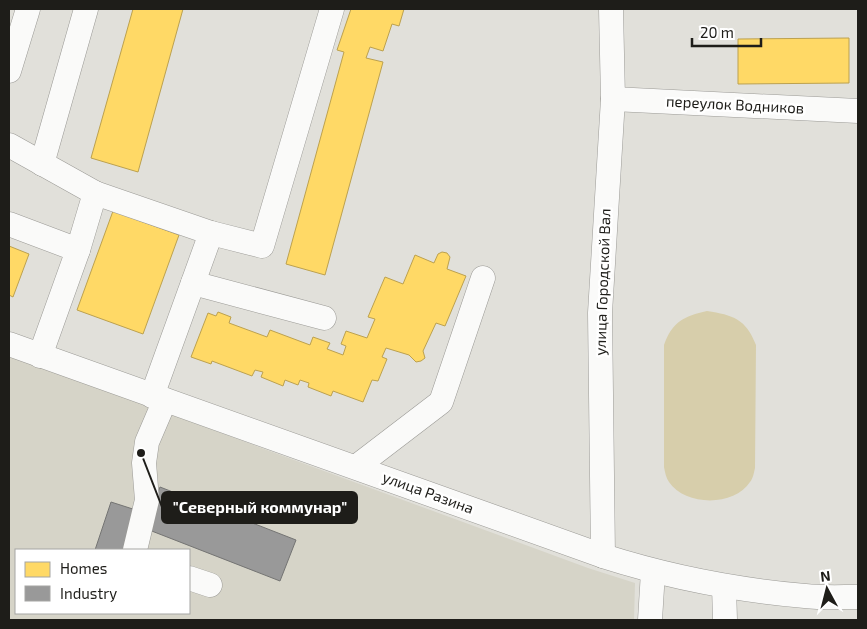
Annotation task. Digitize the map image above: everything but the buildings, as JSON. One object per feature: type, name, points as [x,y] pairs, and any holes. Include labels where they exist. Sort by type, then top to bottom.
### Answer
[{"type":"street","points":[[9,71],[28,9]]},
{"type":"street","points":[[42,164],[86,9]]},
{"type":"street","points":[[9,145],[94,194],[211,233],[262,246],[332,9]]},
{"type":"street","name":"улица Городской Вал","points":[[603,556],[600,313],[613,99],[611,9]]},
{"type":"street","name":"переулок Водников","points":[[613,99],[858,111]]},
{"type":"street","points":[[40,356],[78,250],[94,194]]},
{"type":"street","points":[[9,224],[78,250]]},
{"type":"street","points":[[135,549],[147,500],[144,463],[147,442],[193,284],[211,233]]},
{"type":"street","points":[[356,467],[441,402],[483,278]]},
{"type":"street","points":[[193,284],[324,318]]},
{"type":"street","name":"улица Разина","points":[[9,344],[603,556],[653,572],[724,586],[806,596],[858,597]]},
{"type":"street","points":[[650,620],[653,572]]},
{"type":"street","points":[[724,586],[725,620]]},
{"type":"shaded area","points":[[707,311],[724,314],[738,320],[748,329],[756,345],[755,468],[753,475],[751,481],[743,490],[733,496],[710,500],[686,496],[676,490],[668,480],[664,467],[664,345],[675,325],[680,321]]},
{"type":"shaded area","points":[[9,355],[588,568],[635,583],[634,620],[9,620]]},
{"type":"place","name":"\"Северный коммунар\"","points":[[141,453]]}]
